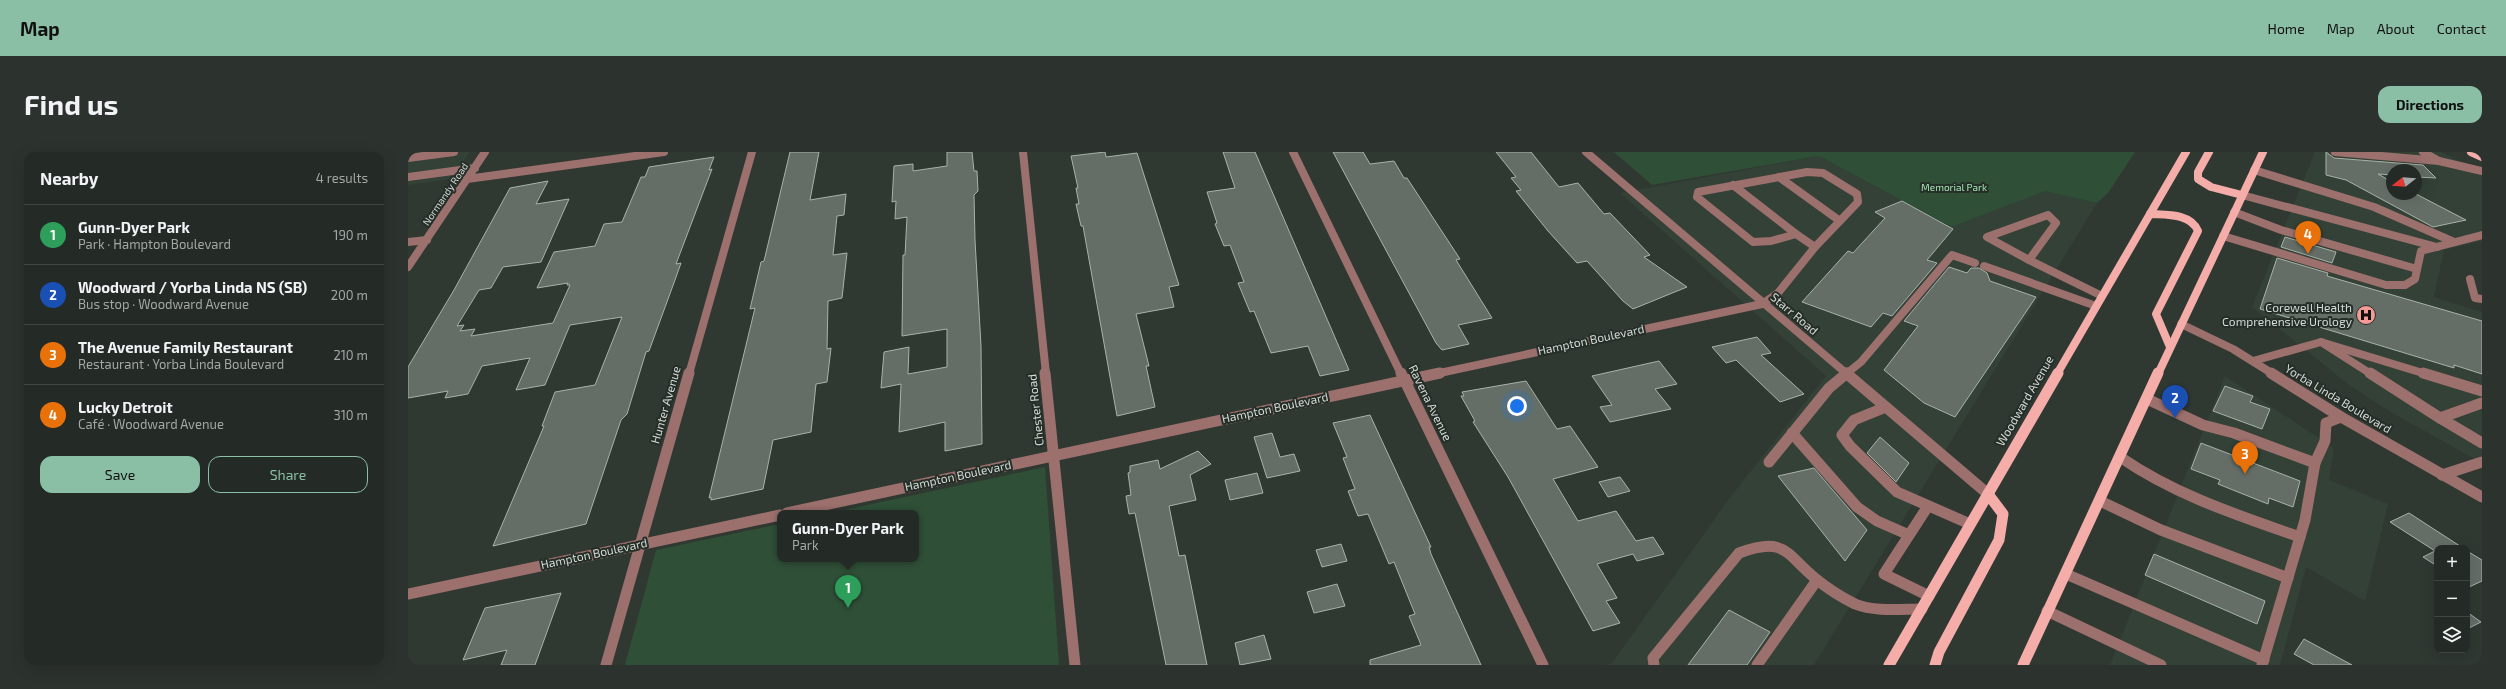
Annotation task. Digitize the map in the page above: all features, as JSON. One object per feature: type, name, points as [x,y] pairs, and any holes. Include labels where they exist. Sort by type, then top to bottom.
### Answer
[{"type":"main road","name":"Woodward Avenue","points":[[1889,665],[2186,152]]},
{"type":"main road","points":[[2209,152],[2198,172],[2198,179],[2211,187],[2242,195]]},
{"type":"main road","points":[[2023,665],[2147,399],[2180,324],[2263,152]]},
{"type":"main road","points":[[2471,152],[2482,157]]},
{"type":"main road","points":[[2150,214],[2181,216],[2196,226],[2198,231],[2156,314],[2170,346]]},
{"type":"main road","points":[[1935,665],[1939,652],[2000,540],[2006,521],[2002,509],[1988,494]]},
{"type":"street","points":[[408,158],[454,152]]},
{"type":"street","name":"Normandy Road","points":[[408,267],[484,152]]},
{"type":"street","points":[[467,179],[664,152]]},
{"type":"street","name":"Hunter Avenue","points":[[606,665],[752,152]]},
{"type":"street","name":"Chester Road","points":[[1023,152],[1075,665]]},
{"type":"street","name":"Ravena Avenue","points":[[1293,152],[1543,665]]},
{"type":"street","name":"Starr Road","points":[[1586,152],[1762,304],[1988,494]]},
{"type":"street","points":[[2334,152],[2439,161],[2482,171]]},
{"type":"street","points":[[2423,152],[2439,161]]},
{"type":"street","points":[[408,177],[474,168]]},
{"type":"street","points":[[2254,170],[2374,207],[2454,242]]},
{"type":"street","points":[[1762,304],[1778,293],[1815,246],[1858,202],[1857,194],[1824,173],[1807,172],[1698,192],[1697,197],[1753,242],[1771,241],[1796,234]]},
{"type":"street","points":[[1779,177],[1840,221]]},
{"type":"street","points":[[1733,185],[1796,234],[1815,246]]},
{"type":"street","points":[[2242,195],[2437,247]]},
{"type":"street","points":[[2234,212],[2281,230],[2417,269]]},
{"type":"street","points":[[2029,260],[2056,223],[2048,215],[1987,237],[2029,260],[2102,296]]},
{"type":"street","points":[[2223,236],[2386,284],[2405,285],[2415,279],[2421,252],[2482,235]]},
{"type":"street","points":[[408,242],[427,240]]},
{"type":"street","points":[[1769,462],[1829,388],[1861,362],[1952,255],[1975,263]]},
{"type":"street","points":[[1984,266],[2096,306]]},
{"type":"street","points":[[2470,279],[2475,298],[2482,300]]},
{"type":"street","name":"Hampton Boulevard","points":[[801,510],[1762,304]]},
{"type":"street","name":"Yorba Linda Boulevard","points":[[2180,324],[2233,349],[2341,417],[2482,497]]},
{"type":"street","points":[[2321,342],[2482,443]]},
{"type":"street","points":[[2253,361],[2321,342],[2482,391]]},
{"type":"street","points":[[2147,399],[2203,425],[2234,433],[2315,463]]},
{"type":"street","points":[[2440,418],[2482,403]]},
{"type":"street","points":[[1886,407],[1856,418],[1844,427],[1842,435],[1850,446],[1897,492],[1970,524]]},
{"type":"street","points":[[2066,574],[2263,662],[2300,537],[2315,463],[2325,440],[2326,423],[2341,417]]},
{"type":"street","points":[[1792,433],[1857,507],[1877,521],[1909,535]]},
{"type":"street","points":[[2120,456],[2140,472],[2176,492],[2300,537]]},
{"type":"street","points":[[2442,475],[2482,462]]},
{"type":"street","points":[[2100,501],[2161,530],[2288,578]]},
{"type":"street","points":[[1928,506],[1884,574],[1929,596]]},
{"type":"street","name":"Hampton Boulevard","points":[[408,594],[777,515]]},
{"type":"street","points":[[1654,665],[1653,658],[1739,553],[1760,545],[1790,552],[1817,580],[1856,604],[1874,608],[1922,609]]},
{"type":"street","points":[[1757,665],[1817,580]]},
{"type":"street","points":[[2047,611],[2161,665]]},
{"type":"shaded area","points":[[408,152],[470,152],[452,179],[408,185]]},
{"type":"shaded area","points":[[2315,152],[2441,152],[2482,171],[2482,241],[2444,250],[2434,297],[2482,312],[2482,463],[2389,411],[2349,385],[2252,307]]},
{"type":"shaded area","points":[[1819,156],[1950,227],[2045,190],[2097,203],[1814,665],[1604,665],[1612,663],[1728,500],[1826,376],[1620,193]]},
{"type":"shaded area","points":[[2225,376],[2334,448],[2329,480],[2388,504],[2365,601],[2306,567],[2280,665],[2110,665]]},
{"type":"green space","name":"Memorial Park","points":[[1614,152],[2135,152],[2108,193],[2097,203],[2045,191],[1951,227],[1819,156],[1652,185]]},
{"type":"green space","points":[[1045,467],[1059,665],[625,665],[656,550],[777,525],[777,562],[919,562],[919,510],[844,510]]},
{"type":"building","points":[[790,152],[819,152],[810,200],[846,194],[844,215],[837,216],[833,255],[847,253],[842,298],[828,301],[827,349],[831,348],[827,382],[816,384],[811,432],[773,440],[763,489],[711,500],[711,497],[709,498],[755,308],[750,309],[761,262],[764,261]]},
{"type":"building","points":[[947,152],[972,152],[974,171],[977,171],[978,191],[974,195],[981,346],[982,444],[945,451],[945,422],[899,432],[901,384],[881,388],[884,352],[909,347],[908,374],[947,367],[947,329],[902,336],[903,255],[905,255],[907,217],[895,219],[896,201],[892,202],[894,166],[913,164],[913,171],[947,166]]},
{"type":"building","points":[[1105,152],[1106,157],[1137,153],[1179,285],[1169,287],[1174,307],[1136,314],[1149,366],[1146,366],[1155,407],[1117,416],[1083,226],[1081,226],[1076,204],[1079,204],[1076,188],[1078,188],[1071,156]]},
{"type":"building","points":[[1223,152],[1255,152],[1349,370],[1320,376],[1308,346],[1271,353],[1254,311],[1250,312],[1238,283],[1244,282],[1230,245],[1224,246],[1215,224],[1217,223],[1207,192],[1235,188]]},
{"type":"building","points":[[1333,152],[1363,152],[1370,164],[1394,161],[1404,178],[1407,178],[1460,259],[1456,260],[1492,318],[1458,325],[1469,344],[1442,350],[1436,343]]},
{"type":"building","points":[[1496,152],[1531,152],[1559,187],[1578,183],[1604,214],[1610,213],[1650,255],[1644,257],[1687,287],[1633,309],[1623,301],[1587,261],[1577,263],[1548,231],[1516,191],[1521,190],[1511,178],[1516,177]]},
{"type":"building","points":[[2326,152],[2334,158],[2410,164],[2386,164],[2386,175],[2378,174],[2386,179],[2386,200],[2422,200],[2422,197],[2466,220],[2433,227],[2346,180],[2326,175]]},
{"type":"building","points":[[714,157],[709,170],[712,169],[676,264],[681,263],[649,351],[646,352],[627,414],[621,420],[586,524],[493,546],[544,426],[542,426],[555,392],[595,385],[622,317],[570,325],[545,385],[516,390],[530,358],[482,366],[468,394],[445,398],[448,391],[408,398],[408,367],[454,290],[510,188],[548,181],[536,204],[569,199],[541,262],[503,267],[491,288],[479,290],[457,326],[464,325],[460,331],[475,329],[471,336],[553,323],[570,285],[567,285],[568,283],[537,288],[554,252],[595,246],[604,224],[622,222],[641,177],[645,177],[649,167]]},
{"type":"building","points":[[2422,165],[2423,165],[2436,178],[2422,177]]},
{"type":"building","points":[[1902,201],[1953,229],[1927,260],[1937,263],[1892,316],[1883,313],[1871,327],[1802,302],[1848,251],[1853,253],[1885,218],[1875,212]]},
{"type":"building","points":[[2285,237],[2336,252],[2332,263],[2281,247]]},
{"type":"building","points":[[2277,258],[2328,273],[2327,276],[2482,321],[2482,374],[2454,365],[2454,368],[2260,309]]},
{"type":"building","points":[[1949,267],[1967,273],[1971,268],[1979,268],[1987,273],[1990,281],[2036,297],[1955,417],[1924,403],[1884,370],[1918,326],[1904,321]]},
{"type":"building","points":[[1757,337],[1771,353],[1761,355],[1804,394],[1780,402],[1736,360],[1726,363],[1712,347]]},
{"type":"building","points":[[1659,361],[1677,384],[1655,389],[1671,409],[1610,422],[1600,407],[1612,405],[1592,376]]},
{"type":"building","points":[[1526,381],[1557,429],[1570,426],[1598,467],[1553,479],[1578,521],[1616,511],[1636,541],[1653,537],[1664,554],[1637,561],[1633,554],[1597,564],[1617,598],[1606,601],[1620,623],[1593,631],[1508,477],[1473,422],[1475,421],[1461,396],[1464,396],[1462,392]]},
{"type":"building","points":[[2225,386],[2253,396],[2250,402],[2270,409],[2262,429],[2213,411]]},
{"type":"building","points":[[1370,415],[1431,547],[1429,547],[1431,554],[1481,665],[1370,665],[1370,660],[1421,645],[1409,616],[1415,614],[1394,562],[1389,564],[1368,514],[1358,516],[1348,491],[1355,489],[1343,458],[1347,457],[1333,423]]},
{"type":"building","points":[[1272,433],[1280,457],[1294,454],[1300,471],[1267,478],[1254,437]]},
{"type":"building","points":[[1880,437],[1909,463],[1896,482],[1867,453]]},
{"type":"building","points":[[2201,443],[2300,481],[2293,507],[2269,498],[2268,504],[2218,484],[2220,480],[2191,469]]},
{"type":"building","points":[[1198,451],[1211,464],[1190,475],[1196,500],[1169,506],[1179,556],[1185,555],[1207,665],[1166,665],[1135,513],[1129,514],[1126,496],[1131,495],[1128,473],[1130,472],[1130,466],[1158,460],[1160,469]]},
{"type":"building","points":[[1814,468],[1867,530],[1845,561],[1778,476]]},
{"type":"building","points":[[1257,473],[1263,493],[1230,500],[1225,480]]},
{"type":"building","points":[[1620,477],[1630,491],[1608,497],[1599,482]]},
{"type":"building","points":[[2409,513],[2458,545],[2434,545],[2434,550],[2390,522]]},
{"type":"building","points":[[1341,544],[1347,561],[1322,567],[1316,550]]},
{"type":"building","points":[[2434,552],[2434,564],[2423,557]]},
{"type":"building","points":[[2470,553],[2482,560],[2482,581],[2470,587]]},
{"type":"building","points":[[2154,554],[2265,601],[2257,624],[2145,575]]},
{"type":"building","points":[[1337,584],[1345,606],[1314,613],[1307,592]]},
{"type":"building","points":[[561,593],[535,665],[501,665],[507,650],[463,660],[485,608]]},
{"type":"building","points":[[1729,610],[1770,632],[1747,665],[1688,665]]},
{"type":"building","points":[[2470,614],[2481,622],[2470,628]]},
{"type":"building","points":[[1264,635],[1271,659],[1240,665],[1235,643]]},
{"type":"building","points":[[2304,639],[2352,665],[2314,665],[2294,654]]},
{"type":"place","name":"Lucky Detroit","points":[[2308,254]]},
{"type":"place","name":"Corewell Health Comprehensive Urology","points":[[2366,315]]},
{"type":"place","name":"Woodward / Yorba Linda NS (SB)","points":[[2175,418]]},
{"type":"place","name":"The Avenue Family Restaurant","points":[[2245,474]]},
{"type":"place","name":"Gunn-Dyer Park","points":[[848,608]]}]
